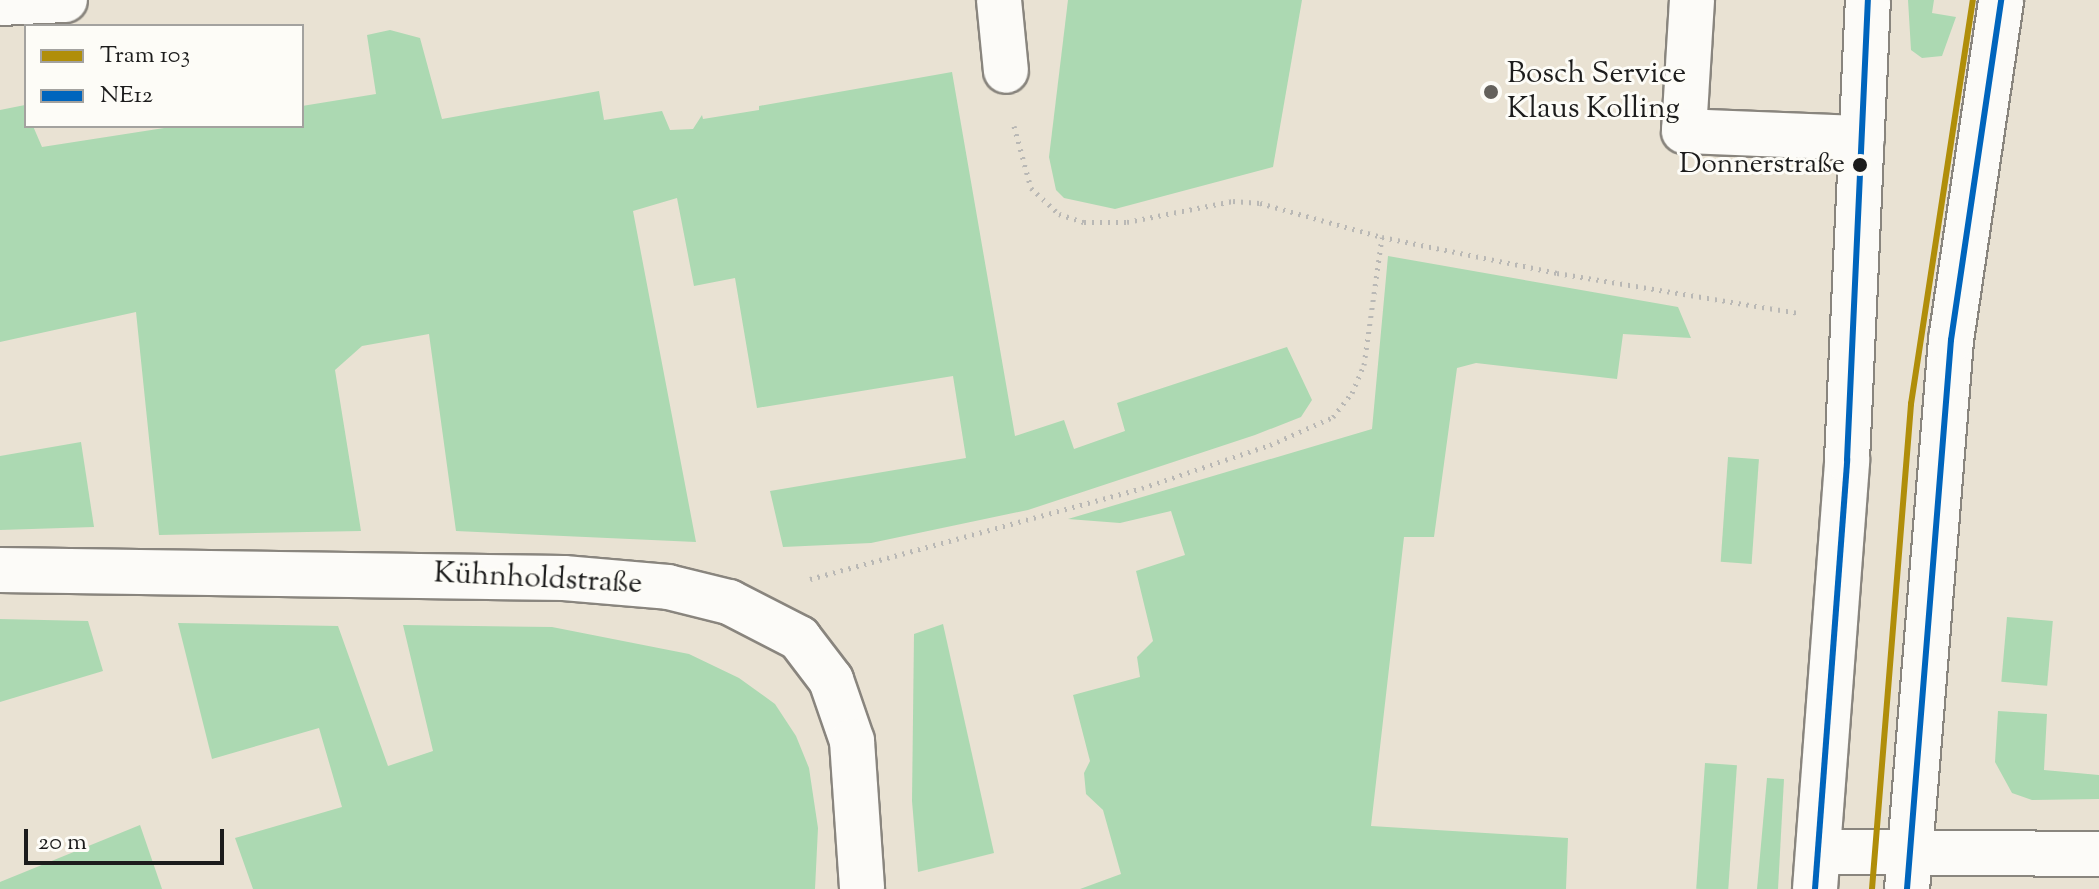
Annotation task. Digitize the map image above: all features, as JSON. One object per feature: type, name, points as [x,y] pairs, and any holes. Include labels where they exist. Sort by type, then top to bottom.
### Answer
[{"type":"main road","points":[[0,3],[65,0]]},
{"type":"main road","points":[[999,0],[1006,71]]},
{"type":"main road","points":[[1692,0],[1684,131],[1862,138]]},
{"type":"main road","points":[[1868,0],[1855,323],[1817,871],[1908,872],[2099,854]]},
{"type":"main road","points":[[1908,872],[1951,340],[2001,0]]},
{"type":"main road","name":"Kühnholdstraße","points":[[0,570],[564,578],[668,587],[729,602],[799,638],[831,680],[852,741],[862,889]]},
{"type":"path","points":[[1006,71],[1023,171],[1044,204],[1059,214],[1105,223],[1233,201],[1260,203],[1382,237],[1557,273],[1855,323]]},
{"type":"path","points":[[729,602],[1142,488],[1270,445],[1333,417],[1352,393],[1364,365],[1382,237]]},
{"type":"green space","points":[[1068,0],[1302,0],[1273,167],[1115,209],[1064,198],[1056,190],[1049,157]]},
{"type":"green space","points":[[1908,0],[1934,0],[1932,13],[1956,17],[1942,56],[1922,58],[1911,50]]},
{"type":"green space","points":[[390,30],[420,38],[442,119],[599,91],[604,120],[662,111],[670,130],[693,129],[702,115],[703,119],[759,110],[759,106],[952,72],[1015,436],[1064,420],[1074,449],[1125,431],[1117,403],[1287,347],[1312,400],[1301,417],[1255,435],[1028,510],[871,543],[783,547],[770,491],[966,458],[953,376],[757,408],[735,278],[694,286],[677,198],[633,211],[696,542],[456,531],[429,334],[362,346],[335,370],[361,531],[159,535],[136,312],[0,342],[0,110],[24,105],[24,128],[34,128],[42,147],[164,128],[304,128],[304,106],[376,94],[367,35]]},
{"type":"green space","points":[[1388,256],[1678,307],[1691,338],[1623,334],[1617,379],[1476,363],[1457,368],[1434,537],[1404,537],[1371,826],[1568,838],[1566,889],[1080,889],[1121,874],[1103,810],[1086,794],[1084,773],[1090,761],[1073,695],[1140,677],[1137,657],[1153,641],[1136,571],[1185,555],[1171,511],[1120,523],[1068,519],[1372,429]]},
{"type":"green space","points":[[81,442],[94,527],[0,530],[0,456]]},
{"type":"green space","points":[[1728,457],[1759,459],[1752,564],[1721,562]]},
{"type":"green space","points":[[2007,617],[2053,621],[2047,686],[2001,682]]},
{"type":"green space","points":[[0,619],[88,621],[103,671],[0,702]]},
{"type":"green space","points":[[178,623],[338,626],[388,766],[433,751],[403,625],[552,627],[689,654],[739,678],[775,704],[796,736],[809,768],[818,828],[815,889],[253,889],[235,838],[342,807],[319,728],[212,759]]},
{"type":"green space","points":[[943,624],[994,853],[918,872],[912,801],[914,634]]},
{"type":"green space","points":[[1998,711],[2047,714],[2044,770],[2099,775],[2099,799],[2032,800],[2012,793],[1995,762]]},
{"type":"green space","points":[[1705,763],[1737,765],[1728,889],[1696,889]]},
{"type":"green space","points":[[1767,778],[1784,779],[1778,889],[1757,889]]},
{"type":"green space","points":[[140,825],[162,889],[0,889],[0,882]]},
{"type":"tram line","name":"103","points":[[1872,889],[1911,404],[1973,0]]},
{"type":"transit line","name":"NE12","points":[[1815,889],[1847,460],[1868,0]]},
{"type":"transit line","name":"NE12","points":[[1907,889],[1951,340],[2001,0]]},
{"type":"place","name":"Bosch Service Klaus Kolling","points":[[1491,92]]},
{"type":"place","name":"Donnerstraße","points":[[1860,165]]}]
